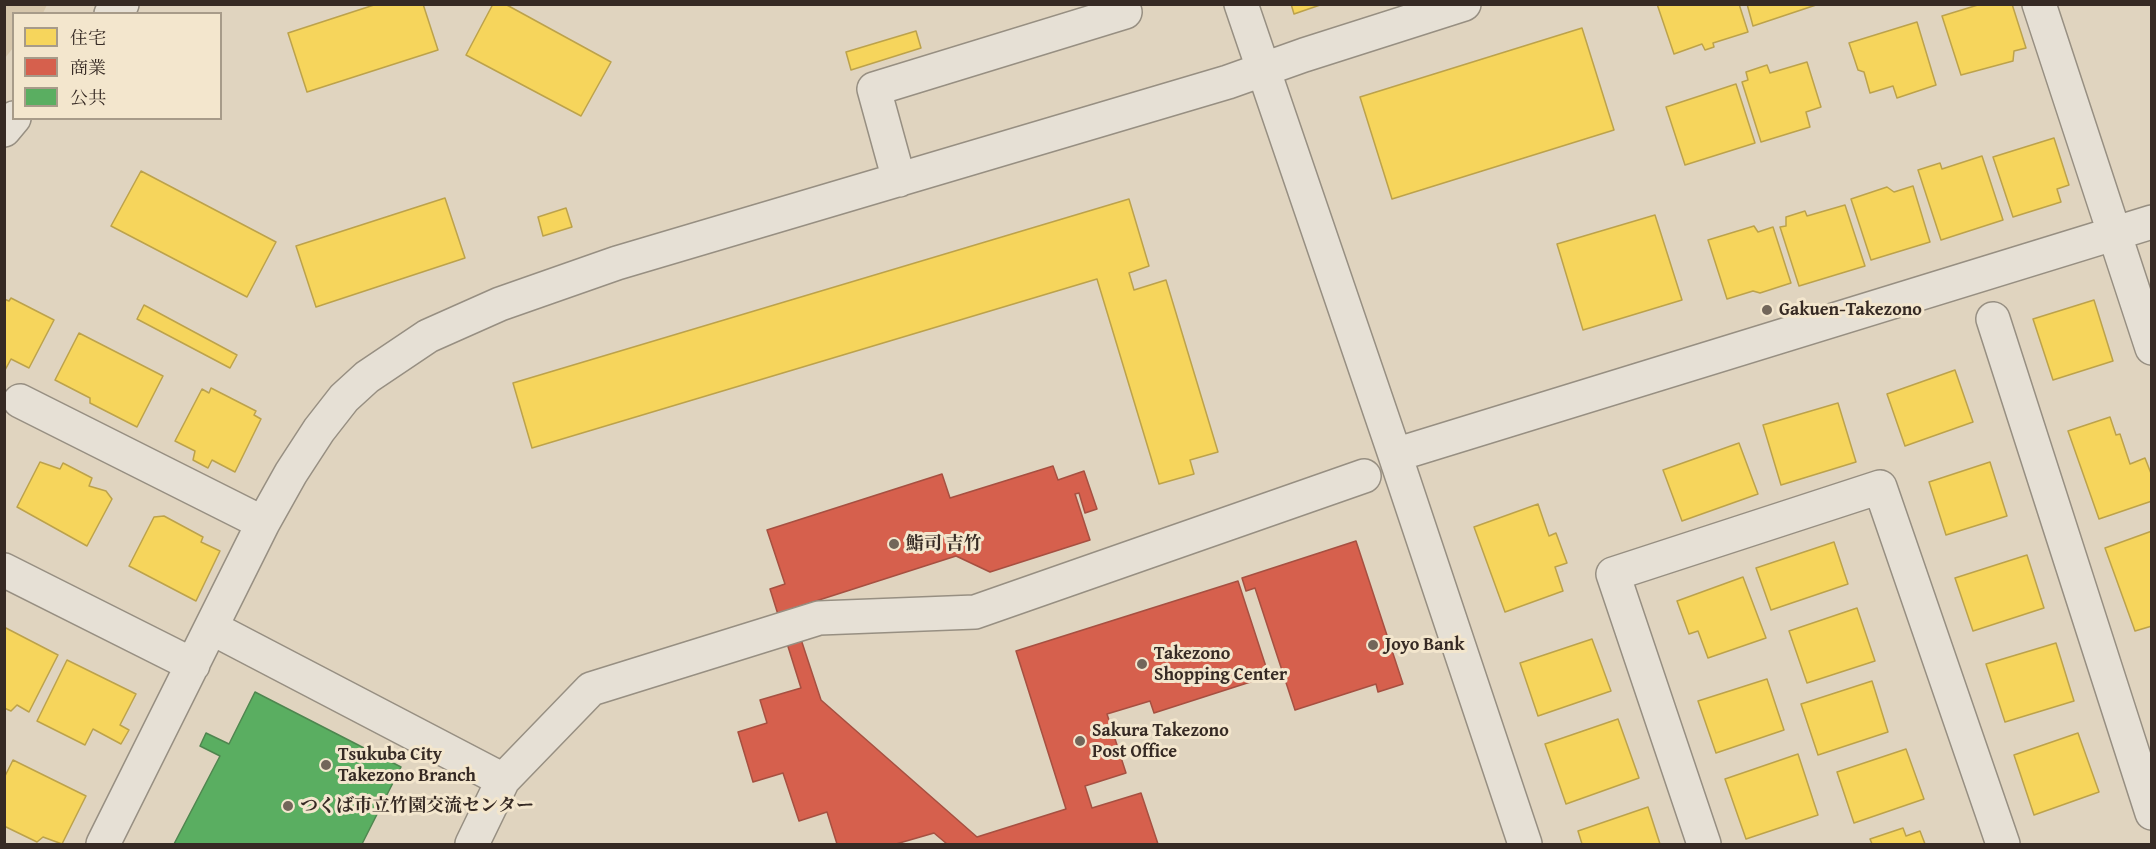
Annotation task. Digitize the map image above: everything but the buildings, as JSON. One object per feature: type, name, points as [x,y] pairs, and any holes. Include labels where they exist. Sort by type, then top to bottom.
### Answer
[{"type":"street","points":[[1241,4],[1525,844]]},
{"type":"street","points":[[103,844],[263,523],[291,473],[319,430],[344,398],[367,377],[428,336],[500,304],[617,263],[1263,70],[1464,4]]},
{"type":"street","points":[[2039,4],[2151,348]]},
{"type":"street","points":[[899,180],[874,89],[1125,12]]},
{"type":"street","points":[[1395,455],[2151,222]]},
{"type":"street","points":[[1993,319],[2149,795]]},
{"type":"street","points":[[20,400],[263,523]]},
{"type":"street","points":[[472,844],[503,780],[591,689],[819,618],[975,612],[1364,476]]},
{"type":"street","points":[[1704,844],[1613,574],[1880,487],[2003,844]]},
{"type":"street","points":[[4,570],[193,665]]},
{"type":"street","points":[[212,628],[503,780]]},
{"type":"shaded area","points":[[5,4],[47,5],[44,12],[12,12],[12,49],[5,58]]},
{"type":"place","name":"Gakuen-Takezono","points":[[1767,310]]},
{"type":"place","name":"鮨司 吉竹","points":[[894,544]]},
{"type":"place","name":"Joyo Bank","points":[[1373,645]]},
{"type":"place","name":"Takezono Shopping Center","points":[[1142,664]]},
{"type":"place","name":"Sakura Takezono Post Office","points":[[1080,741]]},
{"type":"place","name":"Tsukuba City Takezono Branch","points":[[326,765]]},
{"type":"place","name":"つくば市立竹園交流センター","points":[[288,806]]}]
